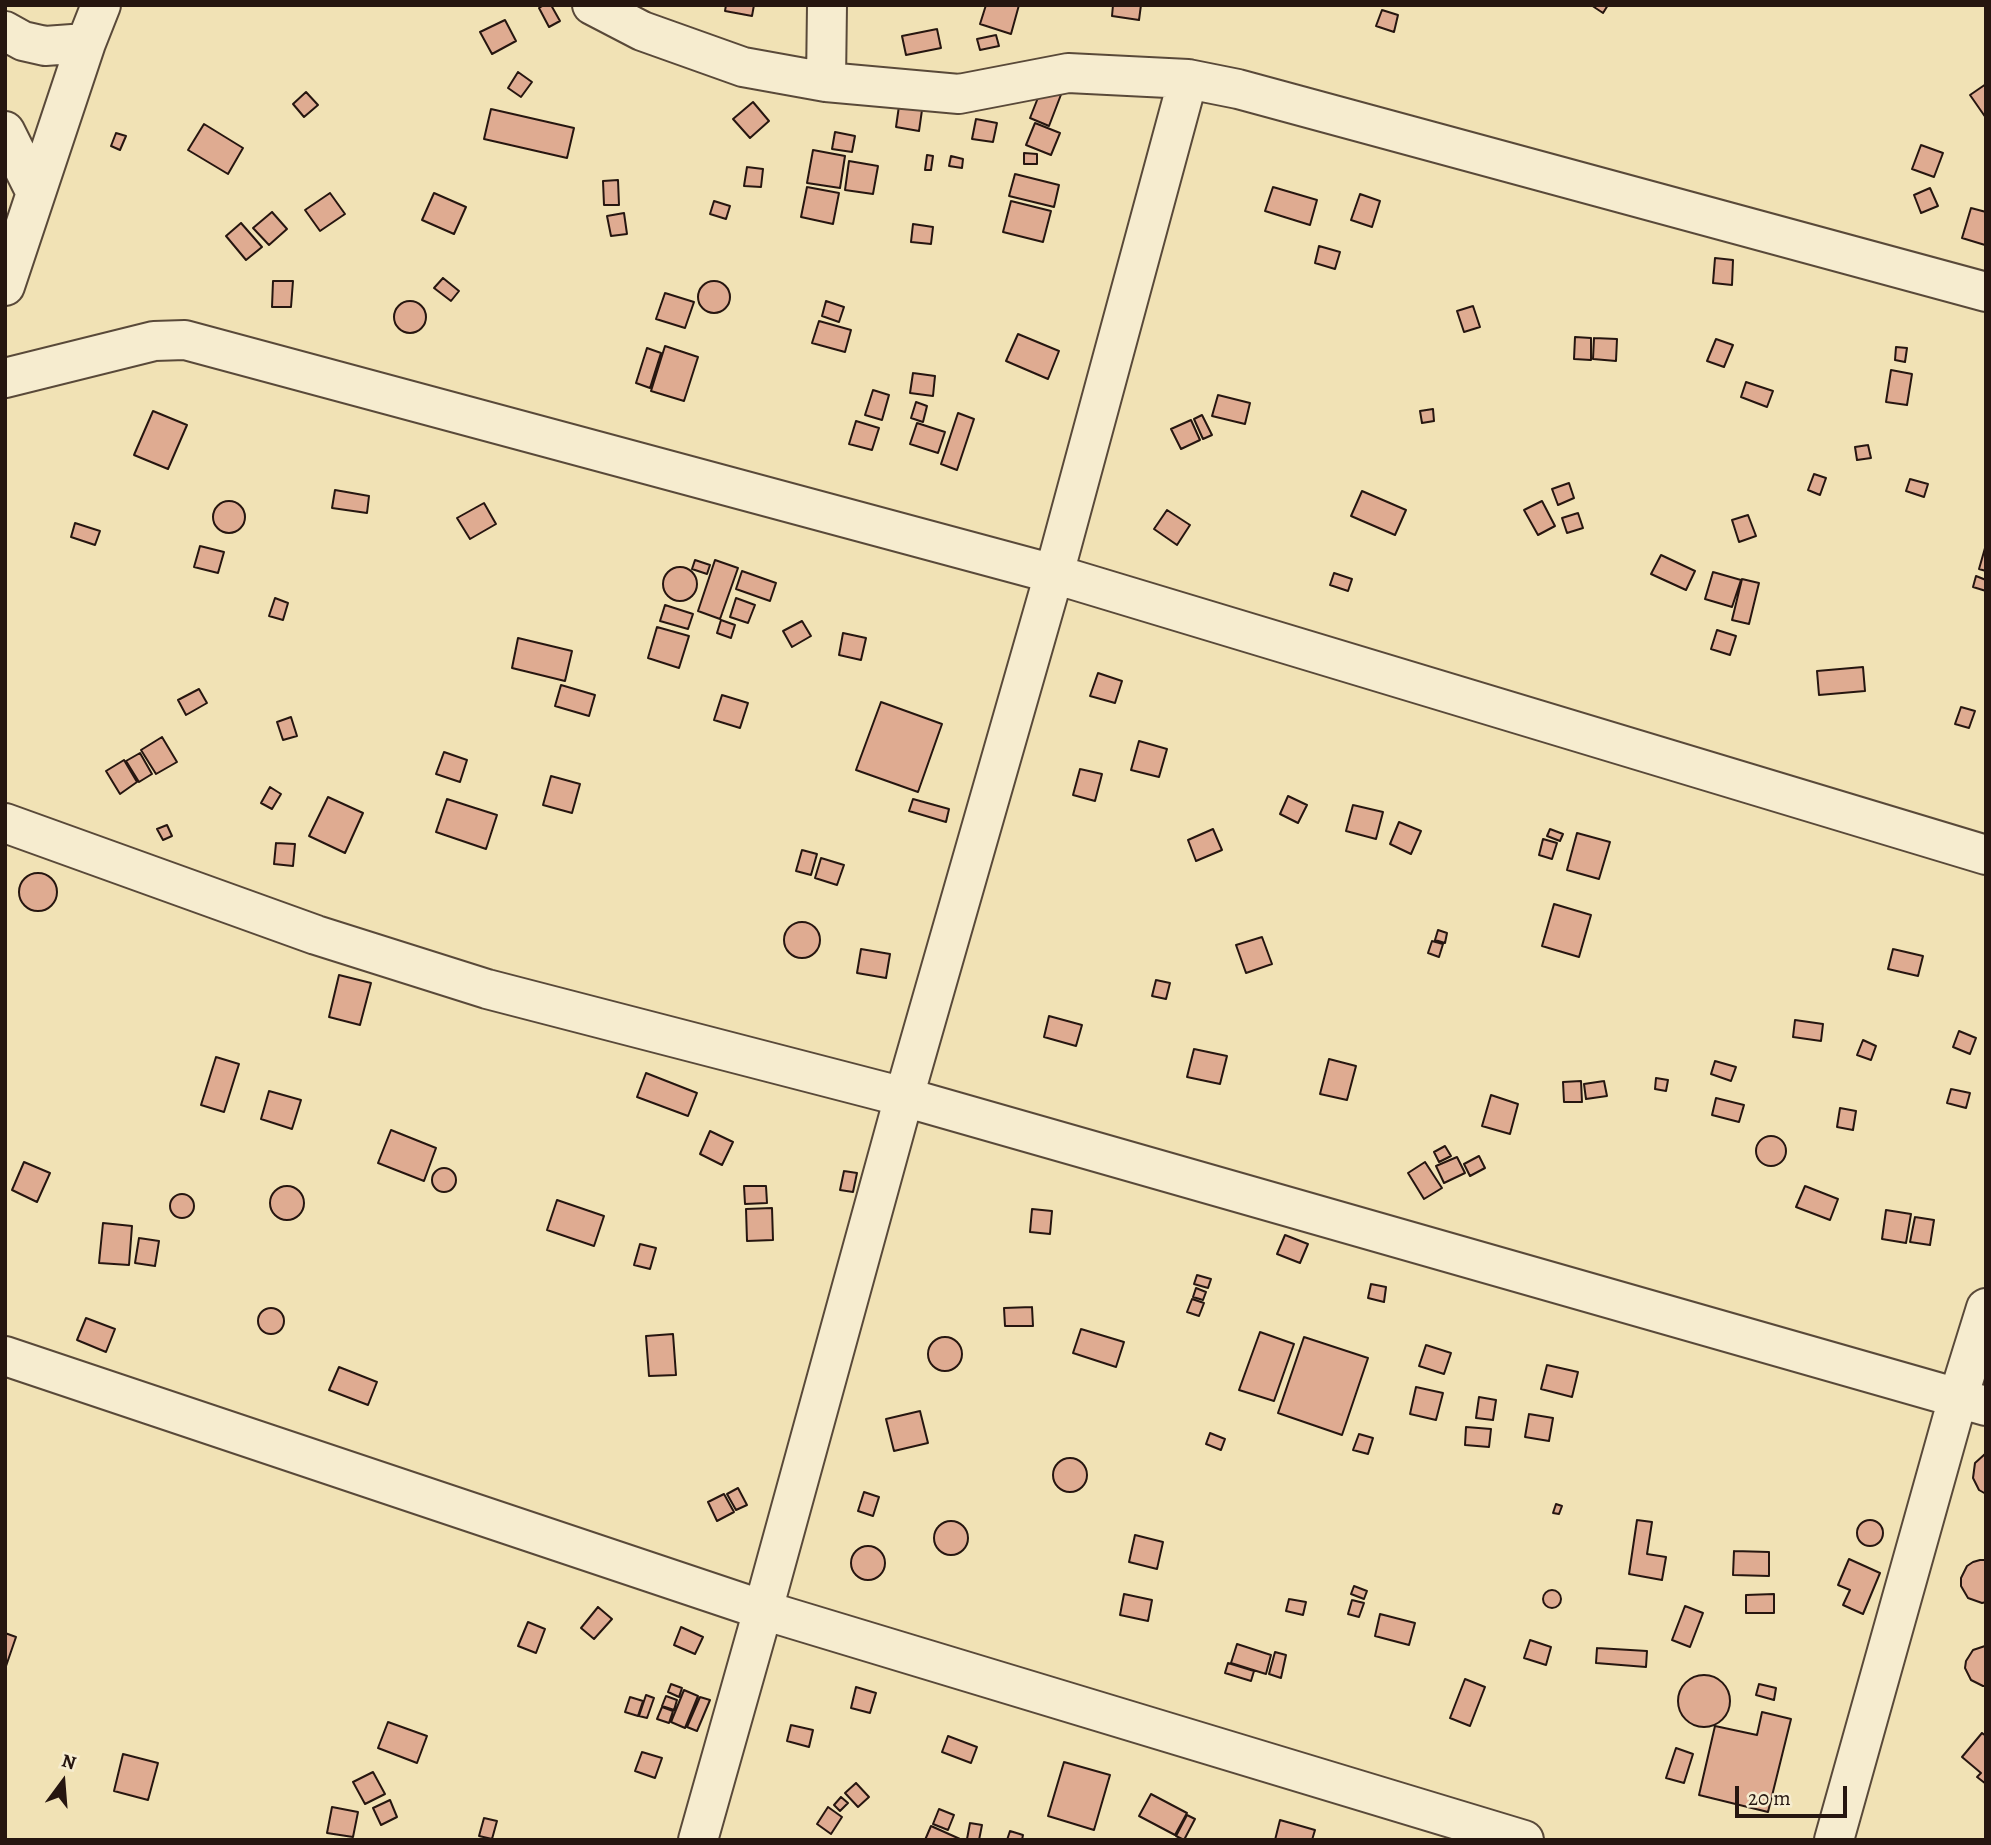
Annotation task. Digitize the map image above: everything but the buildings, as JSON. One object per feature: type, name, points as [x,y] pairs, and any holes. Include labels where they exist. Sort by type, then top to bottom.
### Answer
[{"type":"street","points":[[5,286],[101,5]]},
{"type":"street","points":[[592,5],[642,31],[743,67],[826,82],[959,94],[1068,73],[1188,79],[1252,93],[1986,292]]},
{"type":"street","points":[[826,82],[827,5]]},
{"type":"street","points":[[5,31],[23,41],[46,46],[86,43]]},
{"type":"street","points":[[698,1840],[904,1097],[1054,575],[1188,79]]},
{"type":"street","points":[[5,131],[36,193]]},
{"type":"street","points":[[5,377],[154,341],[185,340],[1054,575],[1986,855]]},
{"type":"street","points":[[5,823],[316,935],[487,989],[904,1097],[1972,1402]]},
{"type":"street","points":[[1834,1840],[1972,1402],[1986,1308]]},
{"type":"street","points":[[5,1356],[763,1610],[1524,1840]]}]
